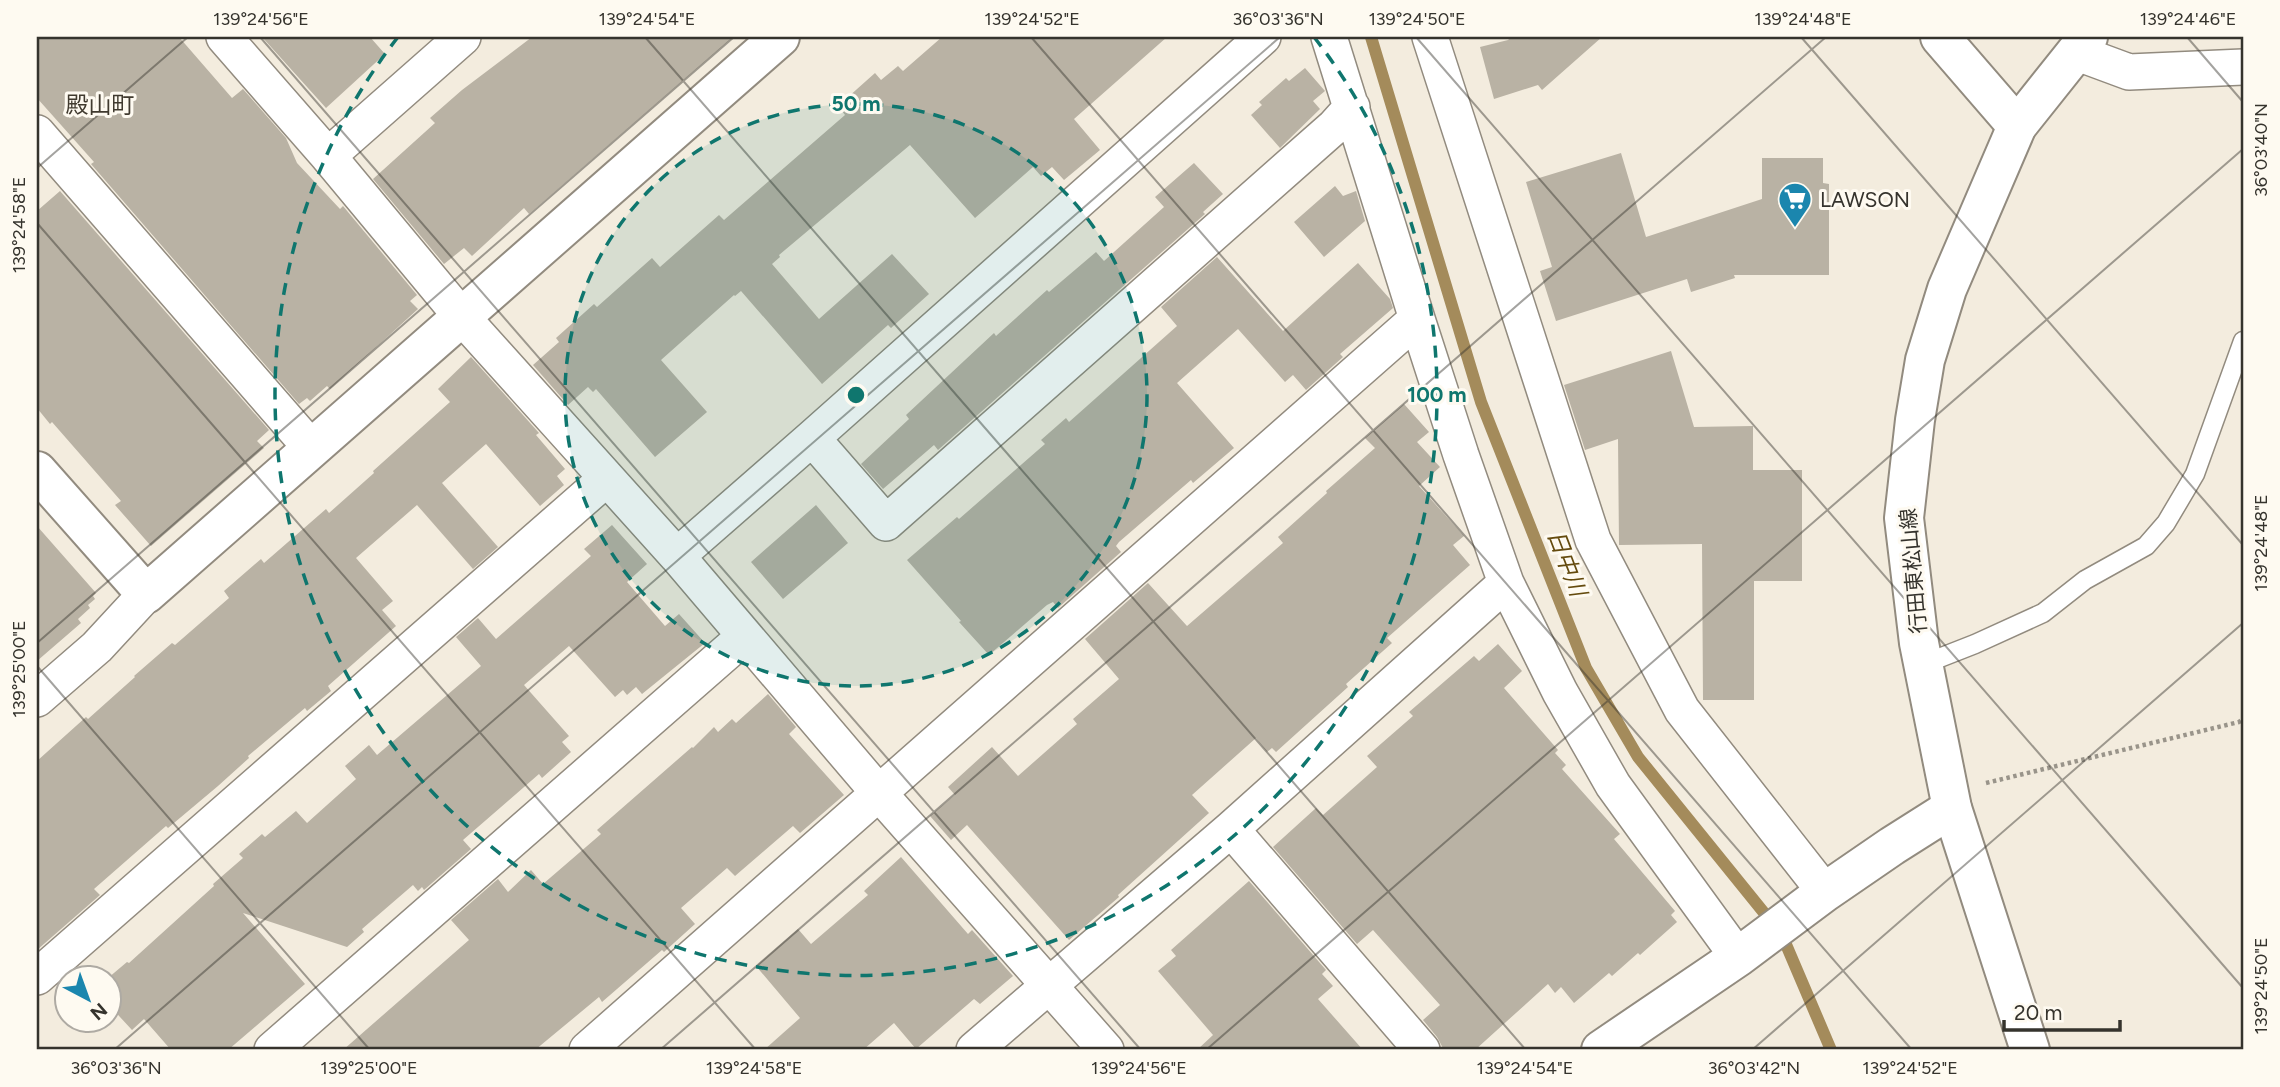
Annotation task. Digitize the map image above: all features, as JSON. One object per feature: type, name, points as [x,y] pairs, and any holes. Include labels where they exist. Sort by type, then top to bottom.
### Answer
[{"type":"street","points":[[224,37],[328,156],[461,316],[677,556],[878,792],[1106,1050]]},
{"type":"street","points":[[328,156],[463,37]]},
{"type":"street","points":[[37,699],[97,647],[146,594],[780,37]]},
{"type":"street","points":[[677,556],[1263,37]]},
{"type":"street","points":[[1329,37],[1461,455],[1506,583],[1560,692],[1613,785],[1738,957]]},
{"type":"street","points":[[1430,37],[1593,540],[1682,710],[1825,892]]},
{"type":"street","points":[[1940,37],[2017,126]]},
{"type":"street","points":[[2081,44],[2129,72],[2243,67]]},
{"type":"street","name":"行田東松山線","points":[[2030,1050],[1951,800],[1919,643],[1905,518],[1914,420],[1925,360],[1947,289],[2017,126],[2081,44]]},
{"type":"street","points":[[812,438],[887,523],[1335,126],[1352,107]]},
{"type":"street","points":[[37,133],[312,449]]},
{"type":"street","points":[[587,1050],[1417,319]]},
{"type":"street","points":[[37,471],[146,594]]},
{"type":"street","points":[[37,976],[606,479]]},
{"type":"street","points":[[974,1050],[1231,829],[1506,583]]},
{"type":"street","points":[[272,1050],[744,637]]},
{"type":"street","points":[[1601,1050],[1738,957],[1951,800]]},
{"type":"street","points":[[1231,829],[1422,1050]]},
{"type":"lane","points":[[1924,664],[1975,645],[2043,613],[2085,580],[2146,546],[2166,523],[2194,474],[2243,341]]},
{"type":"path","points":[[1951,800],[2243,719]]},
{"type":"building","points":[[37,37],[179,37],[232,98],[243,89],[286,138],[297,163],[340,209],[343,206],[417,295],[410,301],[418,309],[330,389],[327,386],[310,401],[307,398],[299,404],[37,98]]},
{"type":"building","points":[[262,37],[370,37],[385,54],[326,108]]},
{"type":"building","points":[[532,37],[733,37],[529,214],[524,208],[472,256],[464,248],[444,264],[373,179],[435,123],[430,118]]},
{"type":"building","points":[[942,37],[1167,37],[1074,119],[1100,150],[1064,180],[1052,167],[1041,176],[1033,167],[975,218],[910,145],[779,255],[772,264],[819,319],[892,254],[929,294],[891,328],[888,325],[822,384],[741,291],[661,360],[707,412],[655,457],[596,389],[593,392],[588,387],[568,405],[533,365],[559,342],[556,338],[594,304],[597,307],[652,258],[660,267],[719,215],[724,220],[845,115],[838,106],[875,73],[881,80],[898,66],[903,71]]},
{"type":"building","points":[[1511,37],[1602,37],[1542,90],[1538,85],[1494,99],[1480,47]]},
{"type":"building","points":[[1305,68],[1325,91],[1313,101],[1320,109],[1280,148],[1251,115],[1262,105],[1259,102],[1286,78],[1289,81]]},
{"type":"building","points":[[1621,153],[1646,237],[1762,199],[1762,158],[1823,158],[1823,183],[1829,184],[1829,275],[1734,275],[1735,278],[1691,292],[1687,279],[1556,321],[1540,271],[1552,267],[1526,182]]},
{"type":"building","points":[[1194,163],[1223,194],[1203,212],[1205,214],[938,450],[934,445],[883,489],[861,464],[909,419],[906,415],[994,333],[996,336],[1047,290],[1049,292],[1096,252],[1104,261],[1164,207],[1155,197]]},
{"type":"building","points":[[1335,186],[1343,196],[1356,191],[1365,221],[1324,257],[1294,222]]},
{"type":"building","points":[[60,191],[269,430],[257,441],[264,448],[151,546],[115,505],[121,501],[37,408],[37,211]]},
{"type":"building","points":[[1217,257],[1283,331],[1358,263],[1390,299],[1393,308],[1340,354],[1343,357],[1306,390],[1293,375],[1285,382],[1238,329],[1177,383],[1234,448],[1193,483],[1191,480],[1119,542],[1116,546],[1121,552],[1058,608],[1053,602],[1047,605],[989,655],[907,560],[1045,444],[1041,440],[1066,418],[1069,422],[1177,326],[1161,307]]},
{"type":"building","points":[[1671,351],[1694,427],[1753,426],[1753,470],[1802,470],[1802,581],[1754,581],[1754,700],[1703,700],[1702,544],[1619,545],[1618,439],[1585,450],[1564,385]]},
{"type":"building","points":[[471,357],[539,433],[536,435],[565,469],[557,476],[564,485],[540,506],[486,444],[442,483],[498,547],[473,569],[417,505],[356,558],[393,601],[382,610],[396,626],[328,686],[331,691],[307,711],[305,708],[248,756],[249,758],[218,786],[168,828],[166,826],[94,889],[100,895],[37,950],[37,761],[172,643],[175,645],[229,598],[224,591],[261,559],[264,563],[326,509],[329,513],[374,473],[373,471],[450,402],[438,389]]},
{"type":"building","points":[[1404,404],[1429,432],[1417,442],[1440,467],[1419,486],[1464,536],[1453,545],[1470,565],[1387,638],[1392,643],[1276,752],[1272,748],[1267,752],[1256,738],[1192,795],[1209,813],[1069,940],[967,825],[951,840],[930,816],[955,795],[948,787],[992,747],[1018,776],[1077,724],[1073,719],[1119,679],[1085,639],[1148,583],[1187,626],[1283,543],[1278,537],[1375,448],[1365,438]]},
{"type":"building","points":[[816,505],[848,543],[783,599],[751,562]]},
{"type":"building","points":[[612,525],[647,564],[627,582],[665,626],[679,614],[705,643],[642,694],[636,687],[627,695],[623,690],[615,697],[569,646],[524,685],[569,736],[562,742],[571,752],[542,778],[539,774],[463,840],[471,849],[424,890],[422,887],[418,891],[413,885],[362,929],[364,932],[347,947],[243,913],[305,984],[228,1050],[171,1050],[144,1019],[132,1030],[122,1019],[122,966],[129,963],[214,886],[213,884],[243,858],[239,854],[262,834],[265,837],[296,811],[307,823],[356,779],[345,766],[369,745],[377,755],[481,666],[456,637],[478,618],[496,639],[591,556],[584,549]]},
{"type":"building","points":[[37,526],[96,593],[93,596],[95,599],[88,605],[90,608],[78,619],[81,623],[37,661]]},
{"type":"building","points":[[1498,644],[1522,671],[1504,688],[1558,750],[1555,753],[1566,765],[1562,769],[1620,834],[1614,839],[1675,911],[1671,915],[1677,922],[1640,955],[1638,953],[1612,976],[1609,973],[1574,1003],[1561,987],[1555,993],[1548,984],[1475,1050],[1444,1050],[1423,1020],[1440,1005],[1373,930],[1357,944],[1273,847],[1316,808],[1323,815],[1377,767],[1367,756],[1413,716],[1409,712],[1474,656],[1479,661]]},
{"type":"building","points":[[768,694],[796,727],[789,734],[844,795],[800,833],[793,826],[735,876],[727,868],[681,908],[695,924],[664,952],[662,950],[602,1002],[599,997],[535,1050],[343,1050],[469,940],[451,920],[498,879],[508,892],[531,870],[543,884],[601,834],[597,830],[714,727],[718,732],[732,719],[736,723]]},
{"type":"building","points":[[901,857],[968,934],[972,930],[1013,976],[980,1004],[974,999],[916,1049],[894,1023],[863,1050],[764,1050],[800,1018],[756,966],[798,929],[811,944],[868,895],[864,891]]},
{"type":"building","points":[[1249,881],[1326,970],[1322,974],[1333,986],[1318,999],[1363,1050],[1197,1050],[1213,1035],[1158,971],[1176,956],[1171,950]]},
{"type":"waterway","name":"日中川","points":[[1371,37],[1481,402],[1586,668],[1638,757],[1782,935],[1831,1050]]},
{"type":"place","name":"LAWSON","points":[[1795,229]]},
{"type":"district","name":"殿山町","points":[[100,105]]}]
